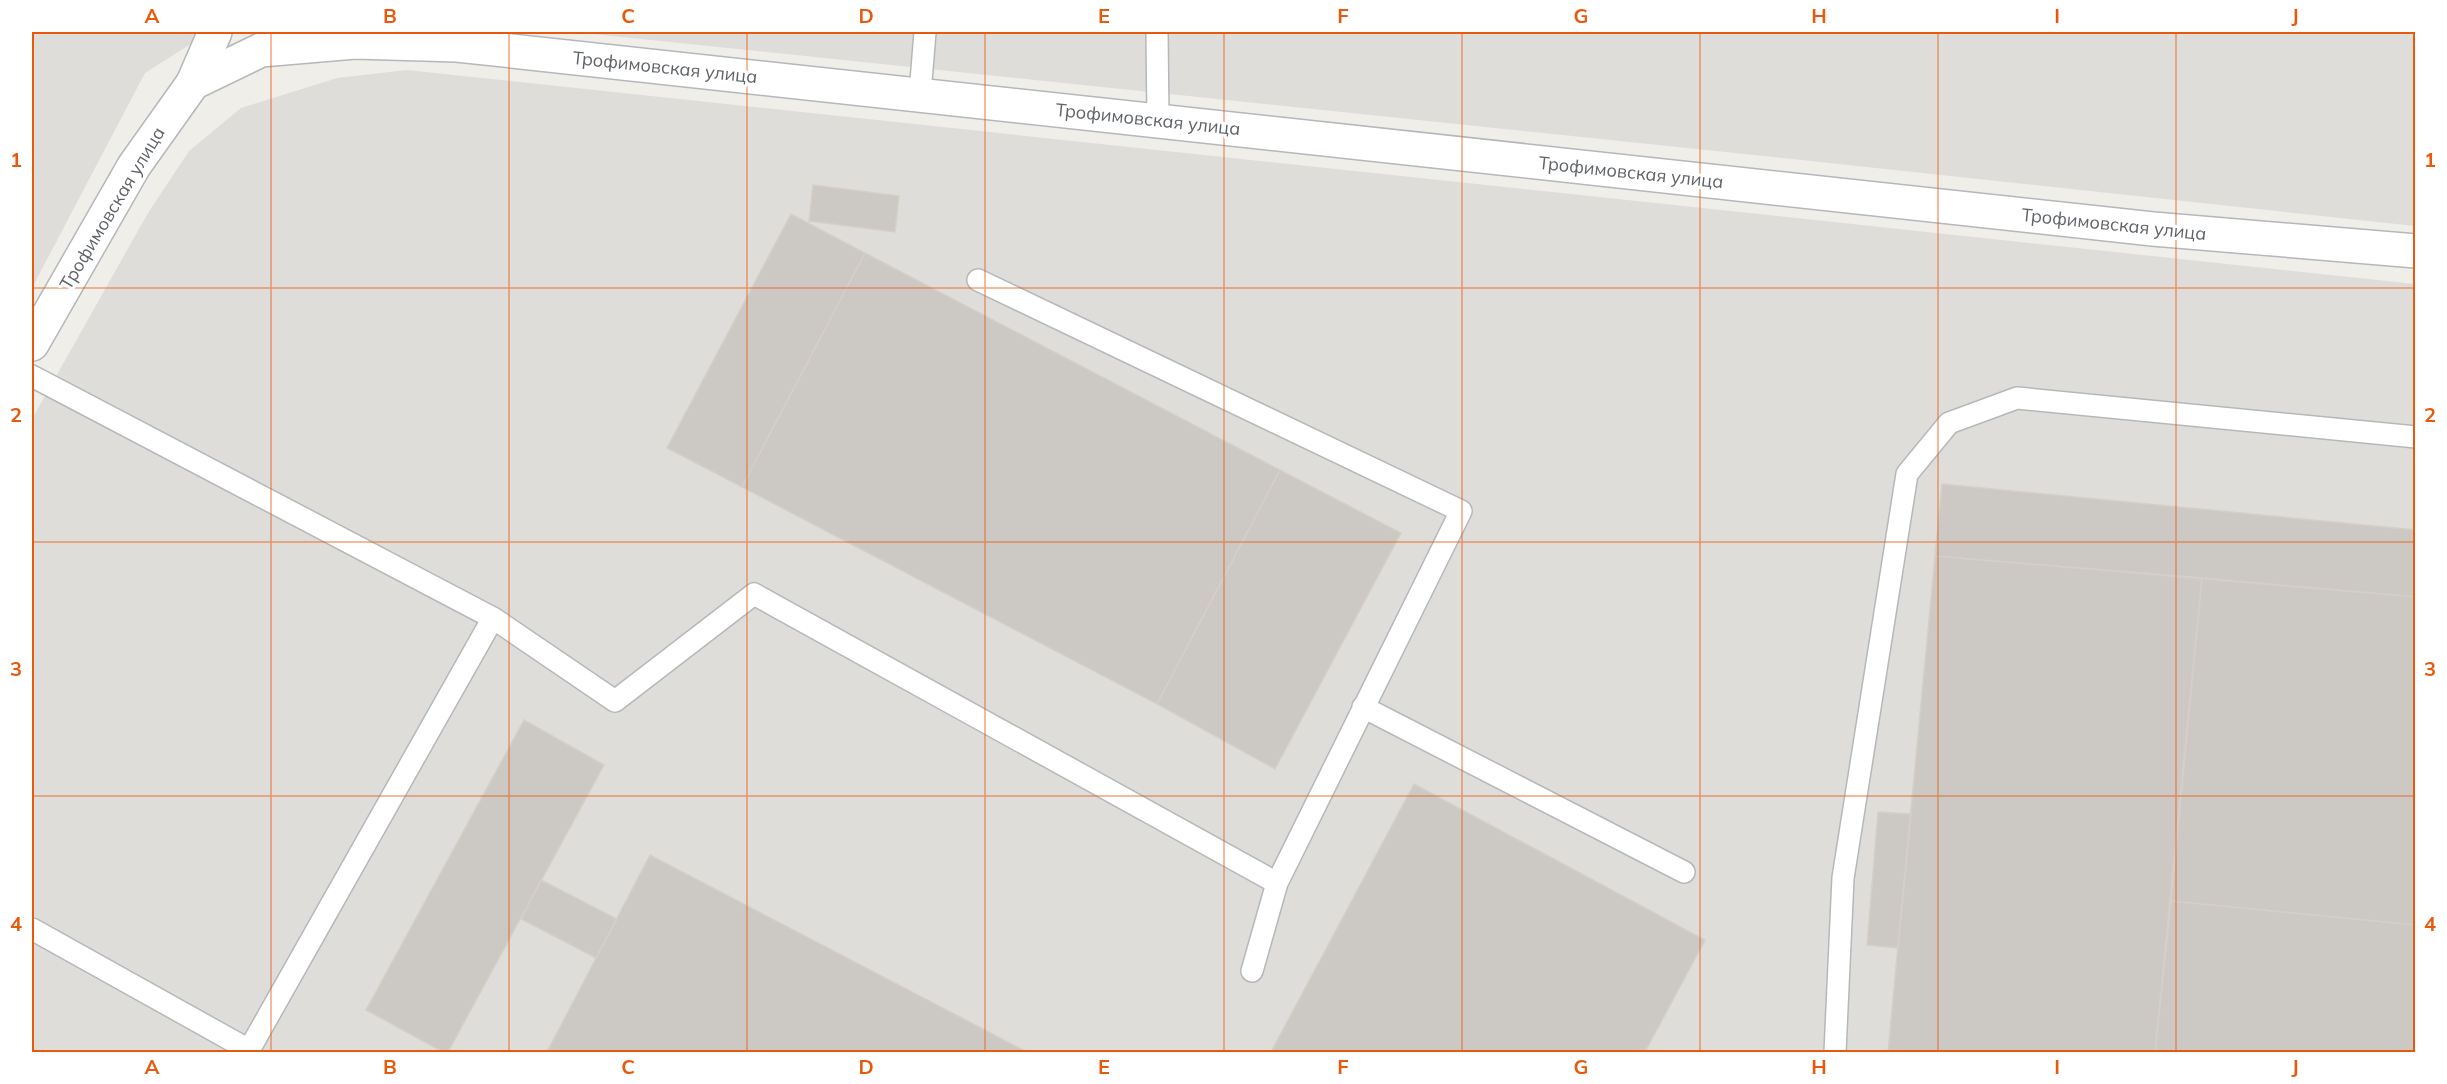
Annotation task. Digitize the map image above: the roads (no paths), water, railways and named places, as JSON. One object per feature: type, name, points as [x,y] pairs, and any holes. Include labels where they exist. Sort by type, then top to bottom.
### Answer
[{"type":"street","points":[[193,83],[215,32]]},
{"type":"street","name":"Трофимовская улица","points":[[32,344],[134,166],[193,83],[261,50],[355,42],[453,38],[920,94],[2153,229],[2415,251]]},
{"type":"lane","points":[[920,94],[925,32]]},
{"type":"lane","points":[[1157,32],[1158,120]]},
{"type":"lane","points":[[978,280],[1461,511],[1277,883],[1252,971]]},
{"type":"lane","points":[[32,376],[493,618],[615,701],[754,594],[1277,883]]},
{"type":"lane","points":[[1835,1053],[1843,878],[1907,474],[1949,423],[2017,398],[2415,437]]},
{"type":"lane","points":[[32,930],[249,1051],[493,618]]},
{"type":"lane","points":[[1364,707],[1684,873]]}]
